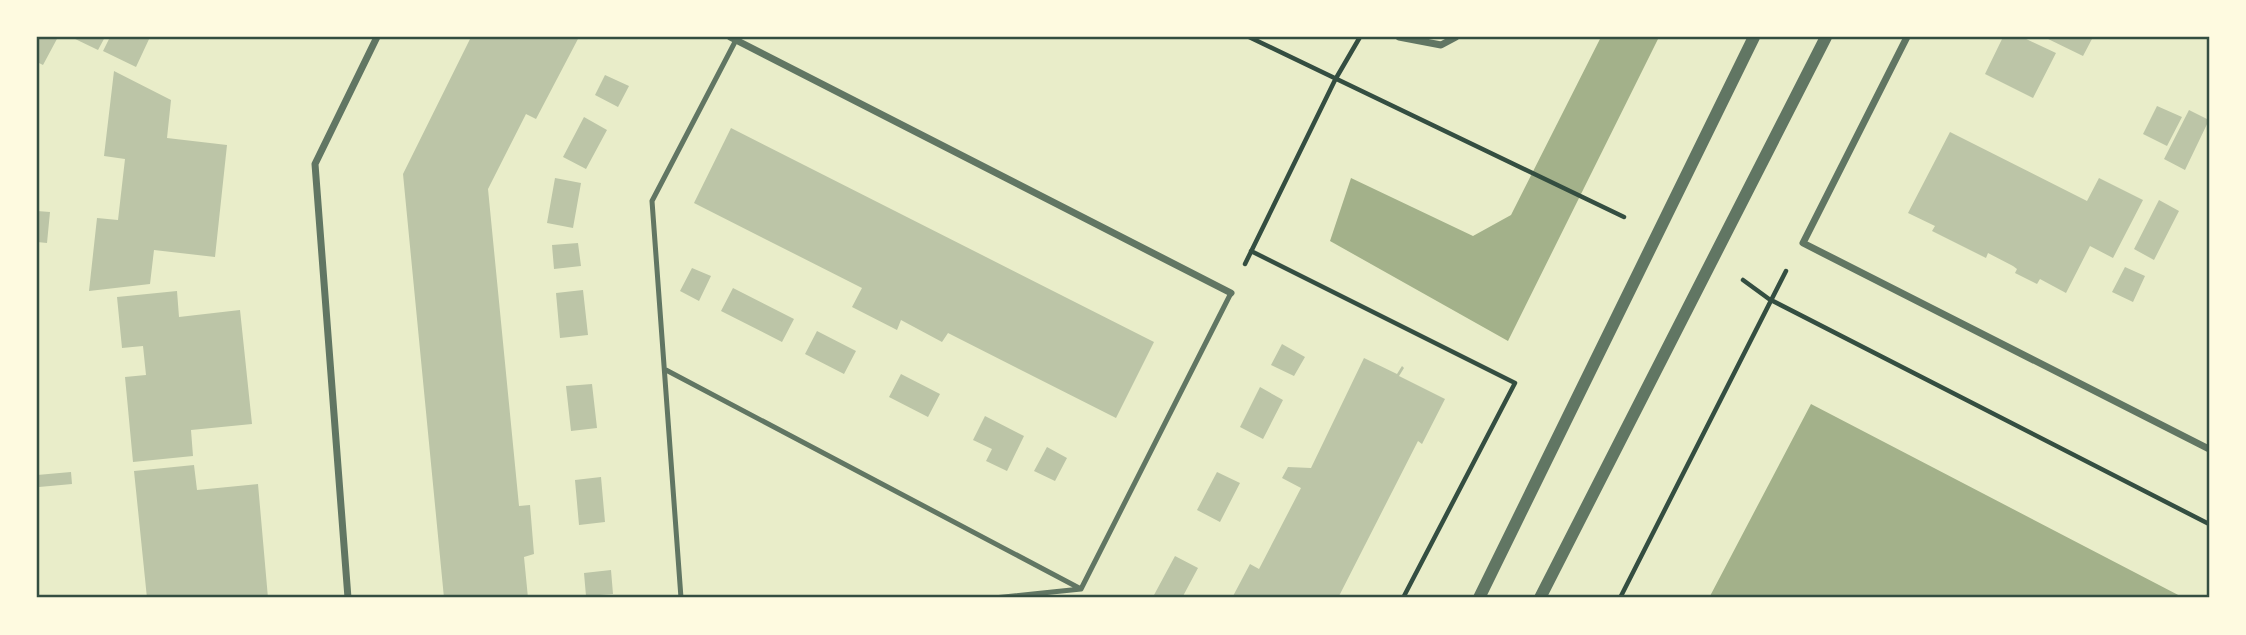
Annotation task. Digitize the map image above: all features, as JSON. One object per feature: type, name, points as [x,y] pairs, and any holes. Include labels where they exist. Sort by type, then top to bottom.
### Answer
[{"type":"street","points":[[348,598],[315,164],[377,37]]},
{"type":"street","points":[[1399,37],[1441,45],[1457,37]]},
{"type":"street","points":[[1479,598],[1754,37]]},
{"type":"street","points":[[1539,598],[1826,37]]},
{"type":"street","points":[[1907,37],[1803,243],[2209,449]]},
{"type":"street","points":[[733,38],[1231,293]]},
{"type":"lane","points":[[681,598],[652,201],[733,38]]},
{"type":"lane","points":[[1081,589],[1231,293]]},
{"type":"lane","points":[[666,370],[1081,589]]},
{"type":"lane","points":[[994,598],[1081,589]]},
{"type":"path","points":[[1250,37],[1657,233]]},
{"type":"path","points":[[1231,293],[1335,80],[1360,37]]},
{"type":"path","points":[[1251,251],[1515,383],[1403,598]]},
{"type":"path","points":[[1714,259],[1769,299],[2209,524]]},
{"type":"path","points":[[1620,598],[1769,299]]},
{"type":"shaded area","points":[[1601,37],[1659,37],[1508,341],[1330,241],[1351,178],[1473,236],[1511,215]]},
{"type":"shaded area","points":[[1811,404],[2184,598],[1709,598]]},
{"type":"building","points":[[37,37],[58,37],[43,65],[37,62]]},
{"type":"building","points":[[71,37],[105,37],[98,50]]},
{"type":"building","points":[[110,37],[150,37],[136,67],[103,51]]},
{"type":"building","points":[[471,37],[579,37],[536,119],[526,114],[488,189],[519,506],[530,505],[534,554],[524,557],[528,598],[444,598],[403,174]]},
{"type":"building","points":[[2003,37],[2022,37],[2056,53],[2033,98],[1985,74]]},
{"type":"building","points":[[2044,37],[2093,37],[2083,56]]},
{"type":"building","points":[[114,71],[171,100],[167,138],[227,145],[215,257],[154,250],[150,284],[89,291],[97,218],[118,220],[125,159],[104,156]]},
{"type":"building","points":[[605,75],[629,86],[618,107],[595,95]]},
{"type":"building","points":[[2157,106],[2182,117],[2167,146],[2143,134]]},
{"type":"building","points":[[2189,110],[2209,120],[2185,170],[2164,159]]},
{"type":"building","points":[[584,117],[607,130],[586,169],[563,157]]},
{"type":"building","points":[[731,128],[1154,342],[1116,418],[948,333],[942,342],[901,320],[897,330],[852,307],[862,288],[694,203]]},
{"type":"building","points":[[1950,132],[2087,201],[2099,178],[2143,200],[2113,258],[2090,246],[2066,293],[2040,279],[2037,284],[2015,273],[2017,269],[2013,266],[1988,253],[1986,258],[1932,231],[1935,226],[1908,213]]},
{"type":"building","points":[[555,178],[581,183],[573,228],[547,223]]},
{"type":"building","points":[[2159,200],[2179,211],[2154,260],[2134,249]]},
{"type":"building","points":[[37,211],[50,212],[47,243],[37,242]]},
{"type":"building","points":[[578,243],[581,266],[554,269],[552,245]]},
{"type":"building","points":[[2125,267],[2145,276],[2133,302],[2112,292]]},
{"type":"building","points":[[692,268],[711,276],[699,301],[680,291]]},
{"type":"building","points":[[733,288],[794,319],[782,342],[721,311]]},
{"type":"building","points":[[583,290],[588,335],[560,338],[556,293]]},
{"type":"building","points":[[177,291],[179,317],[240,310],[252,424],[191,430],[193,456],[133,462],[125,377],[146,375],[143,346],[122,348],[117,297]]},
{"type":"building","points":[[817,331],[856,351],[844,374],[805,354]]},
{"type":"building","points":[[1282,344],[1305,357],[1294,376],[1271,365]]},
{"type":"building","points":[[1364,358],[1397,374],[1402,366],[1404,368],[1399,376],[1445,399],[1422,444],[1418,441],[1338,598],[1232,598],[1250,564],[1259,569],[1301,488],[1282,478],[1288,467],[1311,468]]},
{"type":"building","points":[[901,374],[940,394],[928,417],[889,397]]},
{"type":"building","points":[[592,384],[597,428],[571,431],[566,386]]},
{"type":"building","points":[[1260,387],[1283,400],[1263,439],[1240,427]]},
{"type":"building","points":[[985,416],[1024,436],[1007,471],[986,461],[992,449],[973,440]]},
{"type":"building","points":[[1047,447],[1067,458],[1055,481],[1034,471]]},
{"type":"building","points":[[194,465],[197,490],[258,484],[268,598],[147,598],[134,471]]},
{"type":"building","points":[[71,472],[72,484],[39,487],[37,475]]},
{"type":"building","points":[[1217,472],[1240,483],[1220,522],[1197,510]]},
{"type":"building","points":[[601,477],[605,522],[579,525],[575,480]]},
{"type":"building","points":[[1175,556],[1198,568],[1182,598],[1161,598],[1154,595]]},
{"type":"building","points":[[611,570],[613,594],[586,596],[584,573]]}]
